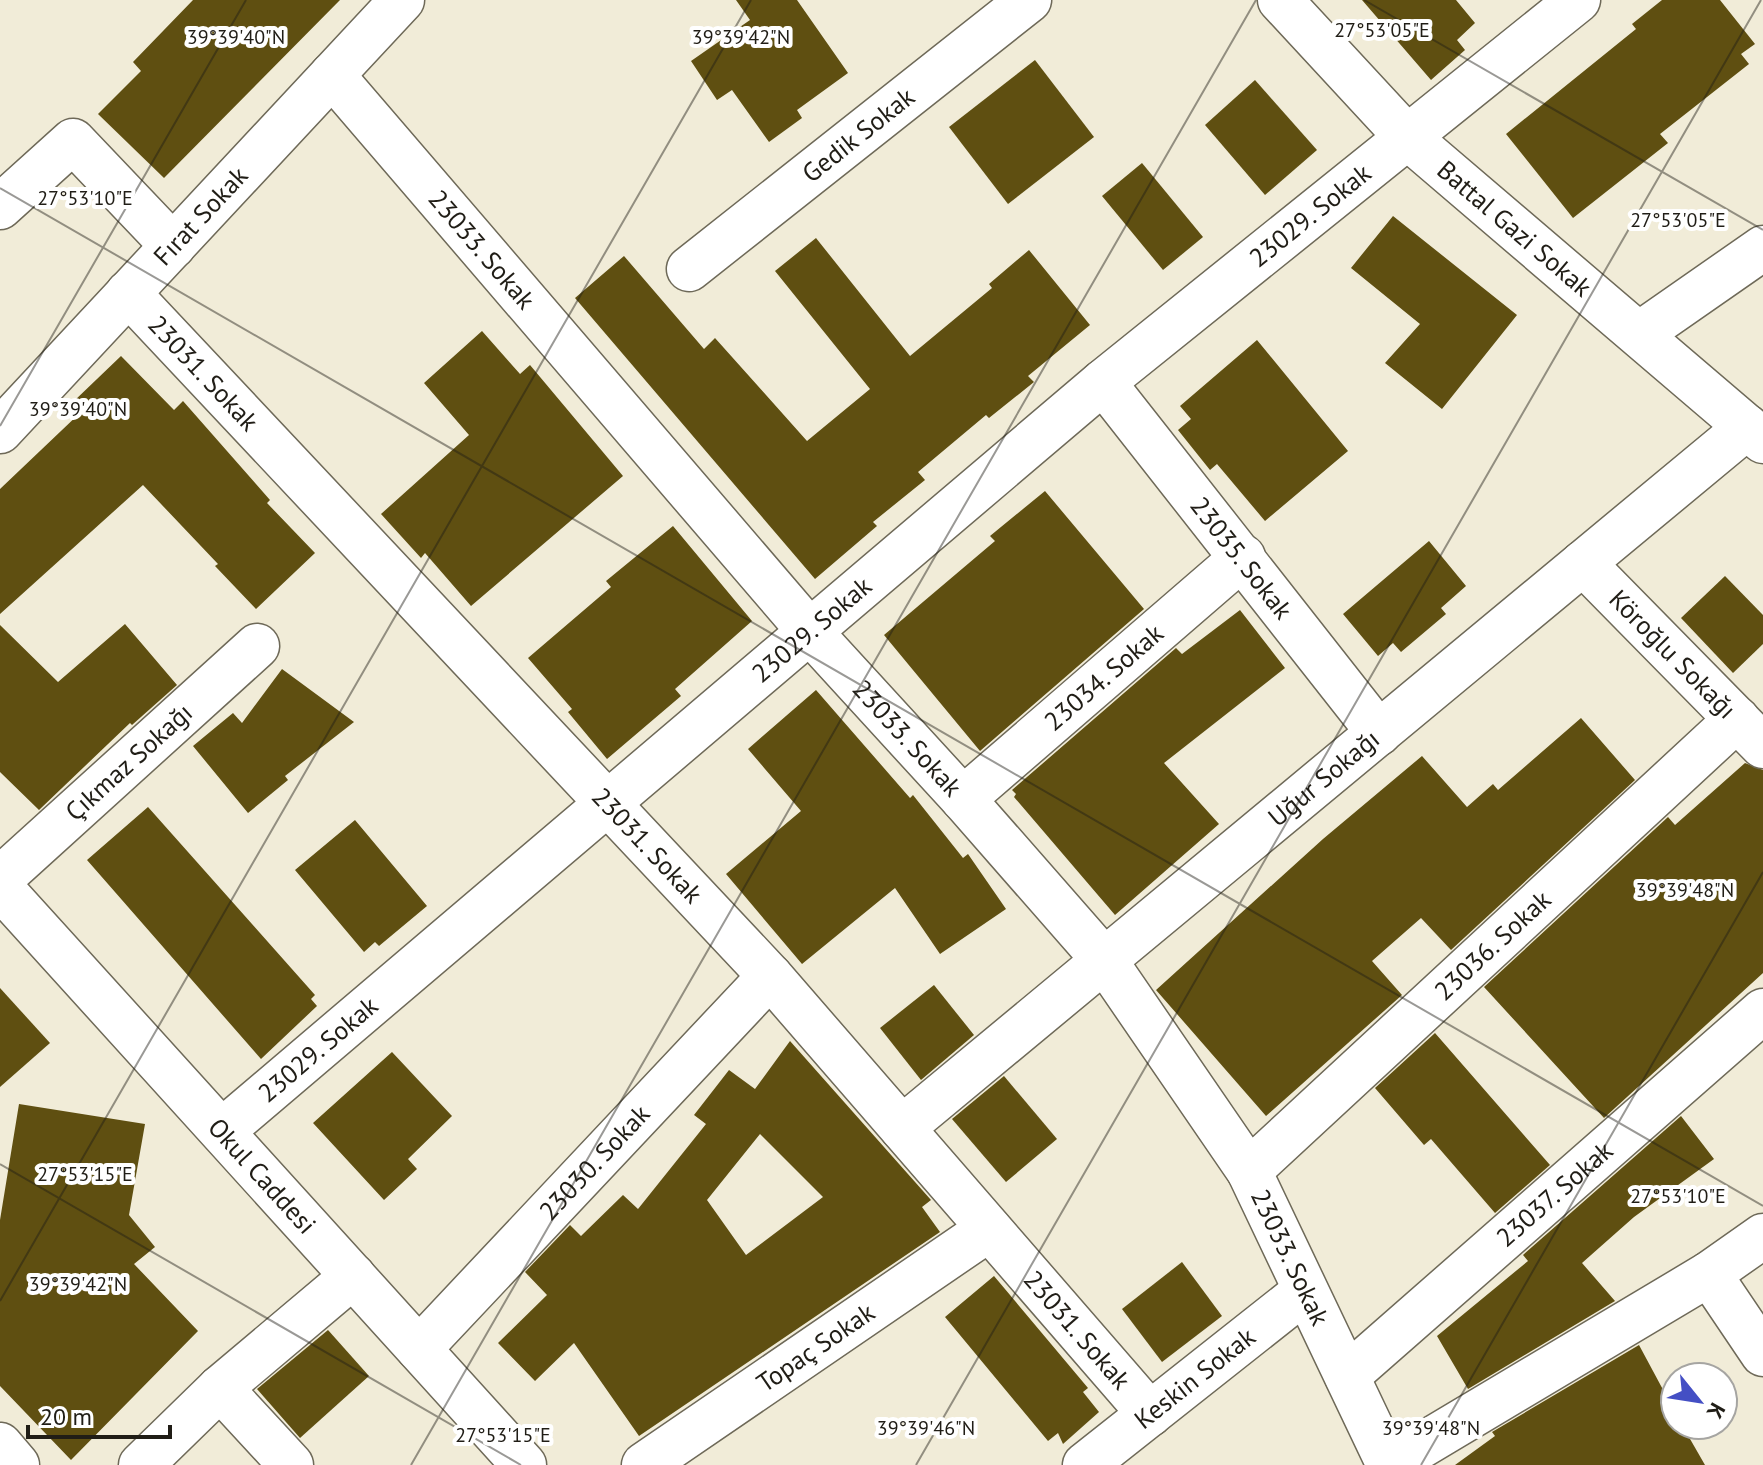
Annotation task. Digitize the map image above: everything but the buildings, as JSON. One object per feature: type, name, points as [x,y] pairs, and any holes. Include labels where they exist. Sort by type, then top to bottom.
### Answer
[{"type":"street","name":"Fırat Sokak","points":[[0,431],[402,0]]},
{"type":"street","name":"Gedik Sokak","points":[[689,269],[1029,0]]},
{"type":"street","name":"Battal Gazi Sokak","points":[[1280,0],[1405,135],[1641,333],[1755,434]]},
{"type":"street","name":"23029. Sokak","points":[[222,1131],[608,806],[1103,382],[1405,135],[1578,0]]},
{"type":"street","name":"23033. Sokak","points":[[332,75],[811,633],[1105,961],[1249,1171],[1389,1465]]},
{"type":"street","points":[[0,207],[73,141],[173,246]]},
{"type":"street","points":[[1641,333],[1763,248]]},
{"type":"street","name":"23031. Sokak","points":[[128,293],[770,976],[1150,1414]]},
{"type":"street","name":"23035. Sokak","points":[[1103,382],[1379,733]]},
{"type":"street","name":"Uğur Sokağı","points":[[902,1128],[1583,563],[1755,434]]},
{"type":"street","name":"23034. Sokak","points":[[963,799],[1243,557]]},
{"type":"street","name":"Köroğlu Sokağı","points":[[1583,563],[1750,733]]},
{"type":"street","name":"Çıkmaz Sokağı","points":[[0,879],[257,646]]},
{"type":"street","name":"23036. Sokak","points":[[1249,1171],[1750,733]]},
{"type":"street","name":"Okul Caddesi","points":[[0,887],[524,1465]]},
{"type":"street","name":"23030. Sokak","points":[[419,1349],[770,976]]},
{"type":"street","name":"23037. Sokak","points":[[1347,1376],[1763,1011]]},
{"type":"street","name":"Topaç Sokak","points":[[644,1465],[989,1229]]},
{"type":"street","points":[[1389,1465],[1709,1274],[1763,1236]]},
{"type":"street","points":[[1709,1274],[1763,1354]]},
{"type":"street","points":[[141,1465],[220,1388],[353,1276]]},
{"type":"street","name":"Keskin Sokak","points":[[1085,1465],[1305,1291]]},
{"type":"street","points":[[220,1388],[291,1465]]},
{"type":"street","points":[[0,1445],[17,1465]]}]
